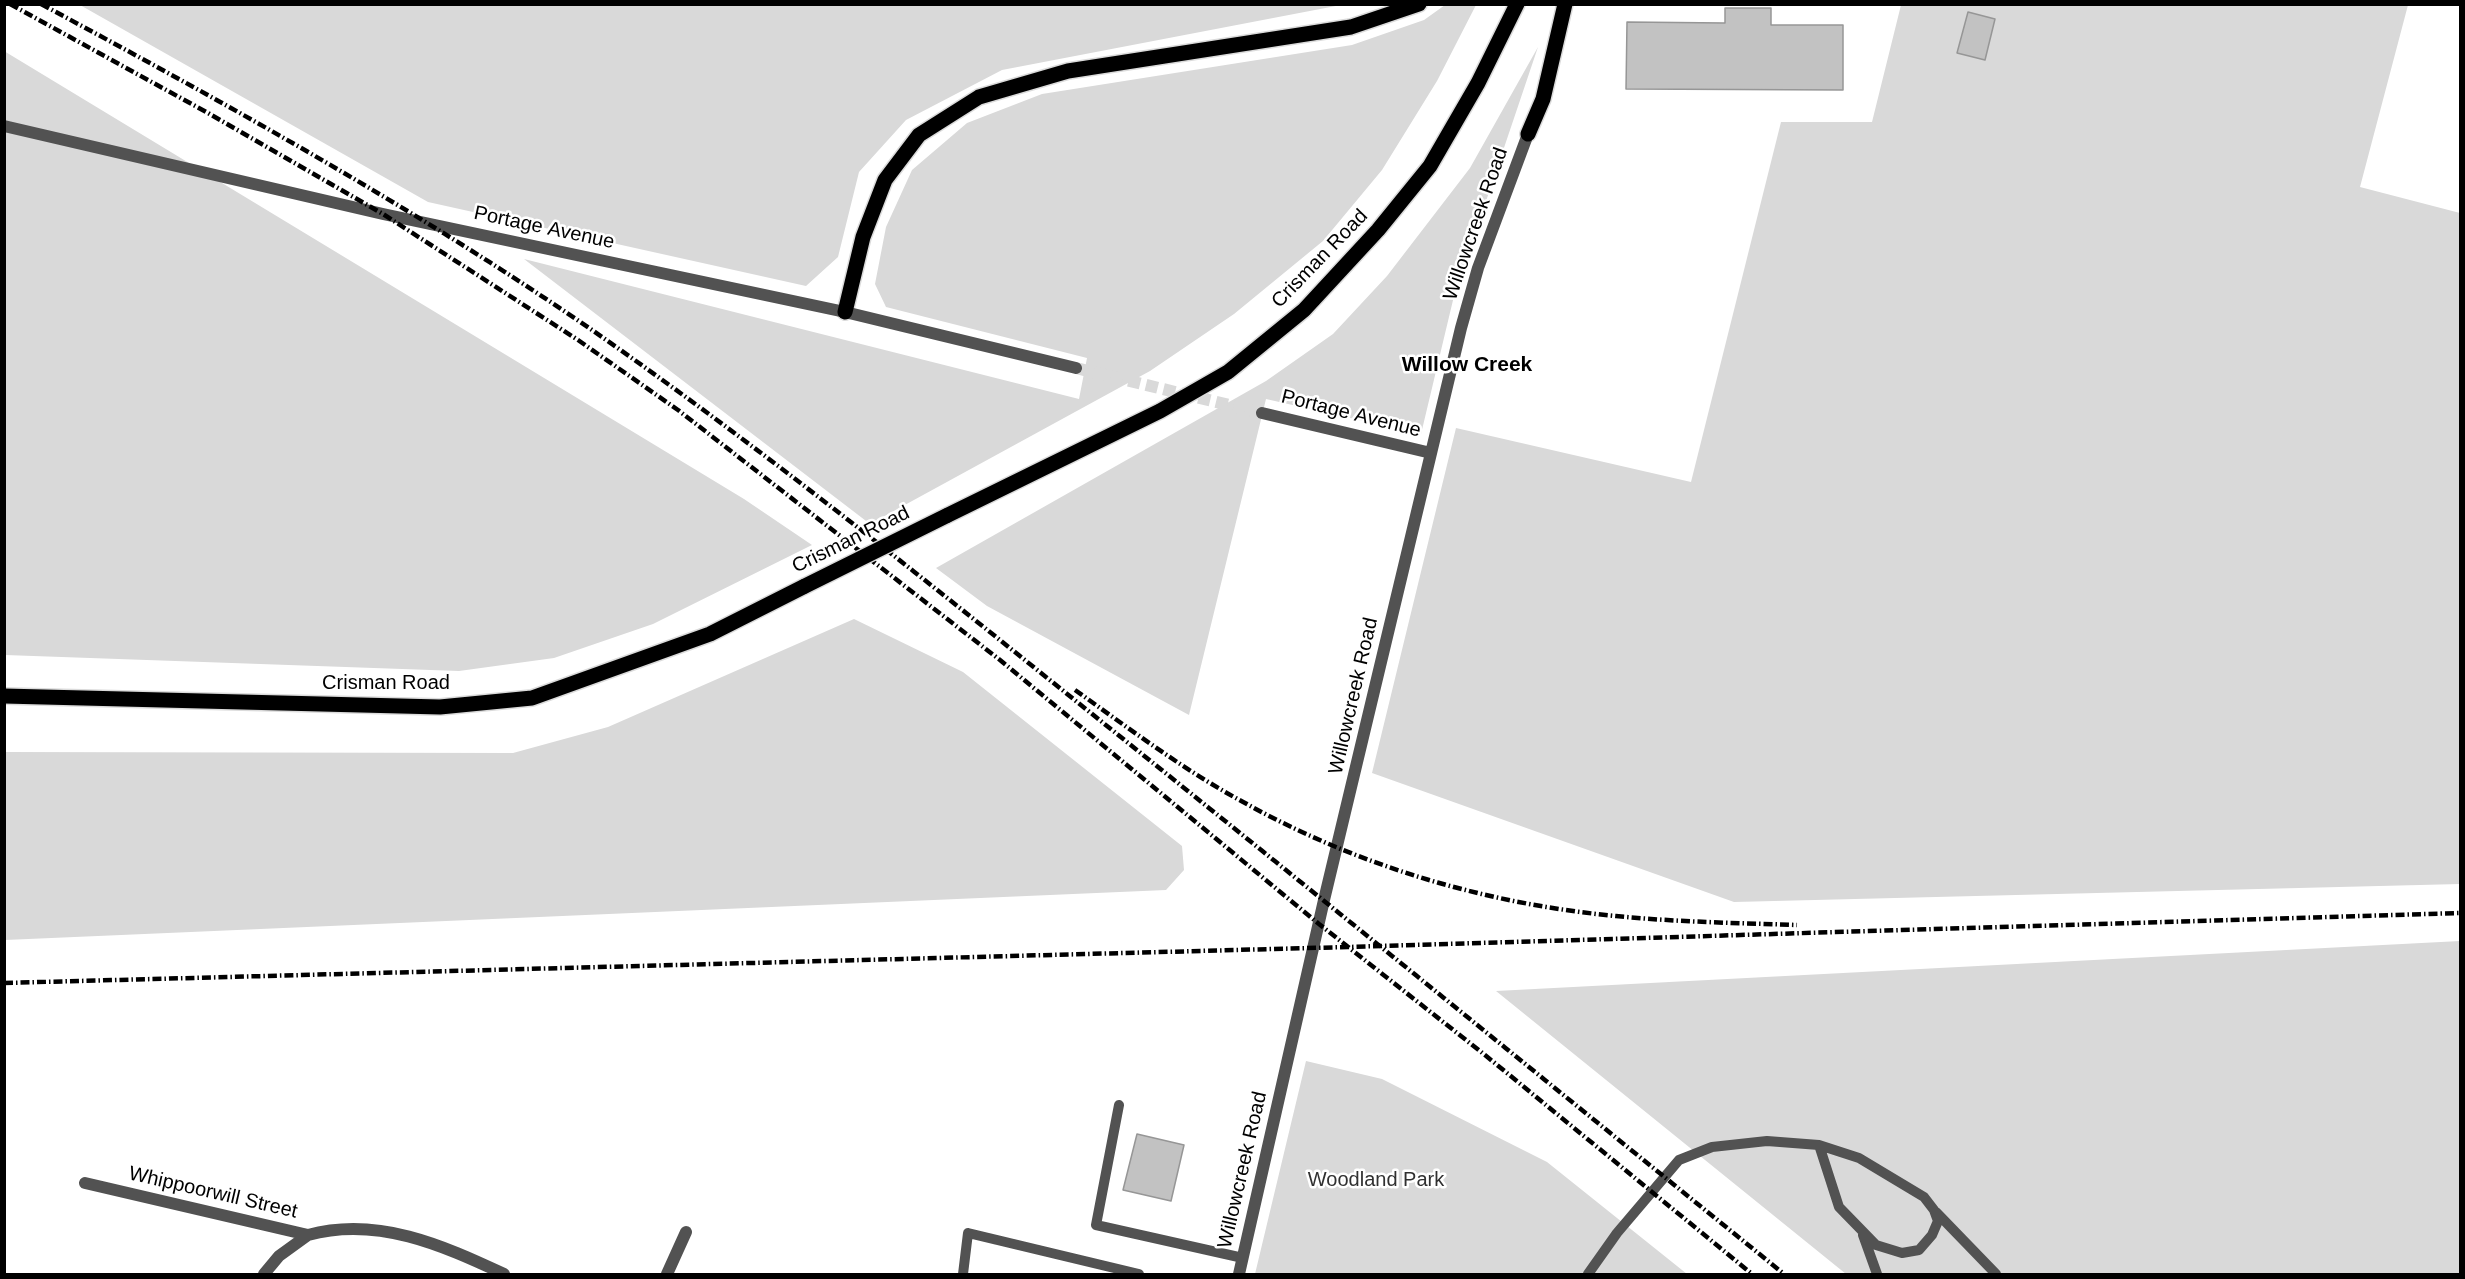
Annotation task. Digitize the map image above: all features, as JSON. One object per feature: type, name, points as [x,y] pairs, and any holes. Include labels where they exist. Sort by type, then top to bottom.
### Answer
[{"type":"main road","points":[[845,312],[863,237],[885,180],[919,135],[978,97],[1068,70],[1351,27],[1419,4]]},
{"type":"main road","name":"Crisman Road","points":[[4,696],[440,707],[532,698],[710,634],[1170,406],[1228,372],[1304,310],[1378,230],[1431,166],[1478,83],[1517,4]]},
{"type":"main road","points":[[1528,134],[1543,99],[1565,4]]},
{"type":"street","name":"Portage Avenue","points":[[4,126],[383,214],[845,312],[1076,368]]},
{"type":"street","name":"Willowcreek Road","points":[[1239,1275],[1324,900],[1431,453],[1478,268],[1528,134]]},
{"type":"street","name":"Portage Avenue","points":[[1262,413],[1431,453]]},
{"type":"street","name":"Whippoorwill Street","points":[[85,1183],[308,1235],[331,1229],[359,1228],[393,1231],[504,1275]]},
{"type":"street","points":[[667,1275],[686,1232]]},
{"type":"street","points":[[264,1275],[279,1256],[308,1235]]},
{"type":"lane","points":[[1119,1106],[1096,1225],[1243,1258]]},
{"type":"lane","points":[[1588,1275],[1617,1233],[1679,1160],[1712,1147],[1767,1141],[1819,1145],[1869,1164],[1924,1197],[1996,1275]]},
{"type":"lane","points":[[1819,1145],[1839,1207],[1863,1235],[1876,1245],[1902,1253],[1919,1250],[1932,1235],[1938,1221],[1934,1210]]},
{"type":"lane","points":[[963,1275],[968,1233],[1138,1275]]},
{"type":"lane","points":[[1863,1235],[1877,1275]]},
{"type":"green space","points":[[80,5],[1341,5],[1002,70],[906,120],[859,172],[838,257],[806,286],[428,202]]},
{"type":"green space","points":[[1445,5],[1476,5],[1437,81],[1382,170],[1323,241],[1234,314],[1150,371],[870,524],[524,259],[1079,399],[1087,358],[886,307],[875,284],[886,227],[912,170],[967,123],[1042,94],[1352,45],[1424,20]]},
{"type":"green space","points":[[1901,5],[2408,5],[2360,187],[2460,213],[2460,884],[1734,902],[1372,773],[1456,428],[1691,482],[1781,122],[1872,122]]},
{"type":"green space","points":[[1538,47],[1454,296],[1421,434],[1266,399],[1189,715],[987,606],[936,568],[1266,381],[1333,334],[1387,276],[1470,168]]},
{"type":"green space","points":[[4,51],[744,499],[812,545],[653,624],[554,658],[459,671],[5,655]]},
{"type":"green space","points":[[854,619],[963,672],[1182,846],[1184,870],[1166,890],[5,940],[5,752],[513,753],[608,727]]},
{"type":"green space","points":[[2460,941],[2460,1274],[1846,1274],[1496,991]]},
{"type":"green space","name":"Woodland Park","points":[[1306,1061],[1382,1079],[1547,1162],[1687,1274],[1255,1274]]},
{"type":"building","points":[[1725,8],[1771,8],[1771,25],[1843,25],[1843,90],[1626,89],[1627,22],[1725,23]]},
{"type":"building","points":[[1968,12],[1995,19],[1985,60],[1957,53]]},
{"type":"building","points":[[1137,1134],[1184,1145],[1171,1201],[1123,1190]]},
{"type":"tunnel","points":[[1076,368],[1262,413]]},
{"type":"railway","points":[[10,4],[208,113],[383,214],[578,340],[678,410],[1000,660],[1319,924],[1485,1055],[1752,1274]]},
{"type":"railway","points":[[41,4],[252,120],[390,200],[526,285],[659,378],[792,477],[988,630],[1784,1274]]},
{"type":"railway","points":[[1075,690],[1179,763],[1245,803],[1332,846],[1424,879],[1520,902],[1616,916],[1797,925]]},
{"type":"railway","points":[[4,983],[1348,947],[2460,913]]},
{"type":"district","name":"Willow Creek","points":[[1467,365]]}]
